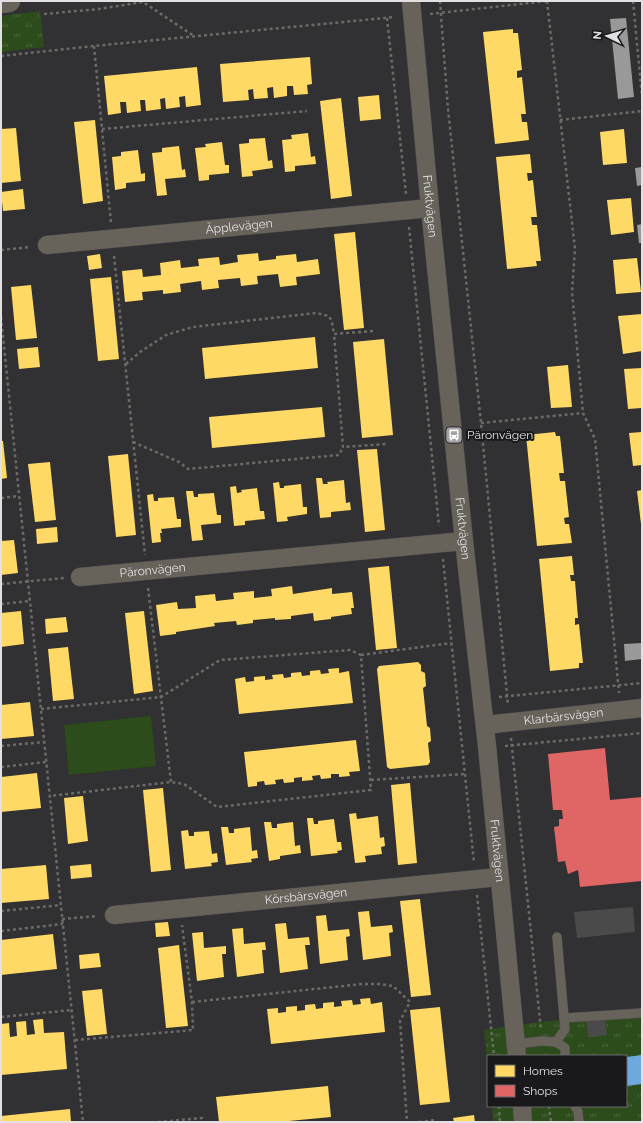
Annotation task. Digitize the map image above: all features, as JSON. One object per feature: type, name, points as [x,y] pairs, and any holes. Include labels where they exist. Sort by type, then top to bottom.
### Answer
[{"type":"street","points":[[1,2],[9,1]]},
{"type":"street","name":"Fruktvägen","points":[[411,8],[464,541],[485,725],[516,1050]]},
{"type":"street","name":"Äpplevägen","points":[[47,245],[430,208]]},
{"type":"street","name":"Päronvägen","points":[[80,577],[464,541]]},
{"type":"street","name":"Klarbärsvägen","points":[[485,725],[642,708]]},
{"type":"street","name":"Körsbärsvägen","points":[[114,915],[499,877]]},
{"type":"street","points":[[522,1107],[524,1122]]},
{"type":"lane","points":[[556,1042],[565,1029],[557,937]]},
{"type":"lane","points":[[564,1018],[642,1013]]},
{"type":"lane","points":[[516,1050],[542,1041],[556,1042],[565,1048],[565,1055]]},
{"type":"lane","points":[[576,1107],[578,1112],[579,1122]]},
{"type":"path","points":[[440,1],[448,109],[481,423],[509,723],[542,1041]]},
{"type":"path","points":[[1,56],[195,36],[411,8],[440,12],[547,1],[575,249],[572,292],[583,413],[595,439],[621,711]]},
{"type":"path","points":[[633,1],[642,97]]},
{"type":"path","points":[[44,14],[143,2],[195,36]]},
{"type":"path","points":[[94,46],[146,570],[171,782]]},
{"type":"path","points":[[102,129],[307,111]]},
{"type":"path","points":[[560,120],[642,111]]},
{"type":"path","points":[[1,250],[47,245]]},
{"type":"path","points":[[125,365],[140,352],[166,335],[193,327],[316,313],[329,316],[332,322],[343,447],[339,455],[188,469],[179,462],[133,442]]},
{"type":"path","points":[[1,317],[3,350],[83,1122]]},
{"type":"path","points":[[334,334],[373,331]]},
{"type":"path","points":[[481,423],[583,413]]},
{"type":"path","points":[[343,447],[386,444]]},
{"type":"path","points":[[1,498],[19,496]]},
{"type":"path","points":[[1,584],[80,577]]},
{"type":"path","points":[[1,604],[30,601]]},
{"type":"path","points":[[41,709],[161,697],[220,660],[350,650],[361,655],[451,643]]},
{"type":"path","points":[[50,796],[171,782],[184,784],[217,807],[371,790],[361,655]]},
{"type":"path","points":[[457,701],[642,683]]},
{"type":"path","points":[[462,749],[487,746],[512,746],[642,733]]},
{"type":"path","points":[[1,746],[44,742]]},
{"type":"path","points":[[1,767],[46,762]]},
{"type":"path","points":[[370,780],[465,774]]},
{"type":"path","points":[[1,911],[61,905]]},
{"type":"path","points":[[75,1040],[192,1030],[192,1002],[180,909]]},
{"type":"path","points":[[62,919],[114,915]]},
{"type":"path","points":[[1,931],[63,924]]},
{"type":"path","points":[[192,1002],[362,984],[393,986],[410,1002],[400,1021],[407,1122]]},
{"type":"path","points":[[1,1017],[72,1010]]},
{"type":"path","points":[[499,1107],[500,1122]]},
{"type":"path","points":[[549,1107],[551,1122]]},
{"type":"path","points":[[158,1122],[202,1118],[202,1122]]},
{"type":"path","points":[[419,1122],[435,1120]]},
{"type":"green space","points":[[40,11],[44,47],[1,52],[1,16]]},
{"type":"green space","points":[[151,716],[156,766],[69,775],[64,725]]},
{"type":"green space","points":[[642,1012],[642,1122],[493,1122],[492,1107],[627,1107],[627,1055],[487,1055],[487,1059],[484,1030],[540,1022]]},
{"type":"building: Homes","points":[[513,29],[513,33],[518,33],[522,70],[517,71],[517,78],[522,77],[526,114],[521,114],[522,122],[527,122],[529,140],[495,144],[483,32]]},
{"type":"building: Homes","points":[[310,57],[312,84],[307,85],[308,94],[294,95],[293,86],[287,86],[287,96],[274,98],[273,87],[267,88],[268,98],[254,99],[253,89],[248,90],[249,100],[223,102],[220,64]]},
{"type":"building: Homes","points":[[197,67],[201,105],[186,107],[185,96],[179,97],[180,107],[166,109],[165,98],[160,99],[161,109],[146,111],[145,100],[140,100],[141,111],[127,113],[126,102],[120,102],[121,113],[108,115],[104,76]]},
{"type":"building: Homes","points":[[379,95],[381,119],[360,121],[358,97]]},
{"type":"building: Homes","points":[[341,98],[352,196],[331,199],[320,101]]},
{"type":"building: Homes","points":[[95,120],[103,201],[83,204],[74,122]]},
{"type":"building: Homes","points":[[16,128],[21,181],[1,183],[1,129]]},
{"type":"building: Homes","points":[[624,129],[627,163],[603,165],[600,132]]},
{"type":"building: Homes","points":[[308,133],[311,157],[315,156],[316,164],[295,166],[295,171],[285,172],[282,140],[292,139],[291,135]]},
{"type":"building: Homes","points":[[265,138],[268,161],[272,160],[273,168],[252,171],[253,176],[242,177],[239,144],[249,143],[249,139]]},
{"type":"building: Homes","points":[[222,142],[225,165],[229,165],[229,173],[209,175],[209,180],[199,181],[195,148],[206,147],[205,144]]},
{"type":"building: Homes","points":[[179,146],[182,170],[185,169],[186,177],[165,179],[167,195],[157,196],[152,153],[162,152],[162,148]]},
{"type":"building: Homes","points":[[138,150],[141,174],[145,173],[145,181],[126,183],[126,188],[115,190],[112,157],[121,156],[121,152]]},
{"type":"building: Homes","points":[[530,154],[532,173],[527,173],[528,181],[533,180],[537,217],[531,217],[532,225],[537,225],[541,261],[536,261],[537,266],[507,269],[496,157]]},
{"type":"building: Homes","points":[[23,189],[25,209],[3,211],[1,192]]},
{"type":"building: Homes","points":[[631,198],[634,232],[611,235],[607,200]]},
{"type":"building: Homes","points":[[355,232],[364,328],[344,330],[334,234]]},
{"type":"building: Homes","points":[[258,253],[259,261],[276,259],[276,256],[296,254],[297,262],[318,259],[320,274],[296,277],[297,285],[280,287],[278,274],[257,276],[258,284],[241,286],[240,278],[218,280],[219,288],[202,290],[201,281],[180,284],[181,292],[163,294],[163,290],[142,292],[143,300],[125,302],[122,271],[142,269],[143,277],[161,275],[160,263],[180,260],[181,268],[199,266],[198,259],[219,257],[220,265],[238,262],[237,255]]},
{"type":"building: Homes","points":[[100,254],[102,268],[89,270],[87,256]]},
{"type":"building: Homes","points":[[637,258],[641,292],[616,294],[613,260]]},
{"type":"building: Homes","points":[[111,277],[119,359],[98,361],[90,279]]},
{"type":"building: Homes","points":[[31,285],[37,338],[16,340],[11,287]]},
{"type":"building: Homes","points":[[642,314],[642,351],[623,354],[618,316]]},
{"type":"building: Homes","points":[[315,337],[318,368],[205,379],[202,348]]},
{"type":"building: Homes","points":[[384,339],[393,435],[362,438],[353,342]]},
{"type":"building: Homes","points":[[38,347],[40,367],[19,369],[17,349]]},
{"type":"building: Homes","points":[[568,365],[572,407],[551,408],[547,367]]},
{"type":"building: Homes","points":[[642,368],[642,408],[628,409],[624,369]]},
{"type":"building: Homes","points":[[322,407],[325,437],[212,448],[209,417]]},
{"type":"building: Homes","points":[[555,432],[556,436],[560,436],[564,473],[559,473],[560,481],[565,481],[569,517],[564,518],[565,524],[569,524],[572,543],[537,546],[526,435]]},
{"type":"building: Homes","points":[[642,432],[642,465],[633,466],[629,433]]},
{"type":"building: Homes","points":[[1,441],[3,441],[7,478],[1,479]]},
{"type":"building: Homes","points":[[377,449],[385,530],[365,532],[357,450]]},
{"type":"building: Homes","points":[[128,454],[136,535],[116,537],[108,456]]},
{"type":"building: Homes","points":[[50,462],[56,520],[35,522],[28,464]]},
{"type":"building: Homes","points":[[316,478],[322,478],[323,484],[328,484],[327,482],[344,480],[346,503],[350,502],[351,510],[331,512],[331,517],[320,518]]},
{"type":"building: Homes","points":[[279,482],[280,488],[284,488],[284,486],[301,484],[303,507],[307,507],[307,514],[287,517],[288,521],[277,522],[273,483]]},
{"type":"building: Homes","points":[[236,486],[237,493],[242,492],[241,490],[257,488],[260,511],[264,511],[265,519],[245,521],[245,525],[234,526],[230,487]]},
{"type":"building: Homes","points":[[642,490],[642,524],[641,524],[637,491]]},
{"type":"building: Homes","points":[[186,491],[193,491],[194,497],[198,497],[198,494],[214,493],[217,515],[221,515],[221,523],[201,525],[203,540],[192,541]]},
{"type":"building: Homes","points":[[153,494],[154,501],[158,501],[158,498],[174,497],[177,519],[181,519],[181,527],[161,529],[161,542],[152,543],[147,495]]},
{"type":"building: Homes","points":[[57,527],[58,542],[37,544],[36,529]]},
{"type":"building: Homes","points":[[14,540],[18,573],[1,575],[1,541]]},
{"type":"building: Homes","points":[[572,556],[574,575],[570,575],[571,581],[575,581],[578,618],[575,618],[575,625],[579,624],[583,663],[579,663],[579,668],[550,671],[539,559]]},
{"type":"building: Homes","points":[[389,566],[397,648],[376,650],[368,568]]},
{"type":"building: Homes","points":[[292,586],[293,594],[332,588],[332,594],[352,592],[354,608],[351,608],[352,614],[314,621],[313,613],[291,616],[291,619],[275,620],[275,618],[253,620],[253,623],[237,625],[236,621],[214,623],[215,626],[160,636],[156,605],[177,602],[178,609],[196,608],[195,596],[215,594],[216,601],[234,599],[233,593],[254,591],[254,598],[272,596],[271,589]]},
{"type":"building: Homes","points":[[21,611],[24,644],[1,647],[1,613]]},
{"type":"building: Homes","points":[[144,611],[153,691],[134,694],[125,613]]},
{"type":"building: Homes","points":[[66,617],[68,632],[46,634],[45,619]]},
{"type":"building: Homes","points":[[68,647],[74,699],[53,701],[48,649]]},
{"type":"building: Homes","points":[[418,662],[421,665],[421,671],[425,673],[426,686],[423,688],[427,726],[430,728],[431,741],[428,743],[430,762],[428,765],[390,769],[387,767],[377,669],[379,666]]},
{"type":"building: Homes","points":[[339,668],[339,673],[349,671],[353,703],[239,714],[235,679],[245,677],[246,682],[254,681],[254,677],[265,676],[265,680],[273,679],[272,675],[283,674],[284,678],[291,677],[291,673],[301,672],[302,676],[310,675],[310,671],[320,670],[321,674],[329,673],[328,669]]},
{"type":"building: Homes","points":[[30,702],[34,736],[1,739],[1,705]]},
{"type":"building: Homes","points":[[356,740],[360,771],[349,772],[350,776],[339,777],[339,774],[331,774],[331,778],[321,779],[320,775],[312,776],[313,780],[302,781],[302,777],[294,778],[294,782],[284,783],[283,779],[275,780],[276,784],[265,785],[264,781],[257,782],[257,786],[248,787],[244,752]]},
{"type":"building: Homes","points":[[37,773],[41,808],[1,812],[1,777]]},
{"type":"building: Homes","points":[[410,783],[417,863],[398,865],[391,785]]},
{"type":"building: Homes","points":[[163,788],[171,870],[151,872],[143,790]]},
{"type":"building: Homes","points":[[83,796],[88,841],[68,844],[64,798]]},
{"type":"building: Homes","points":[[356,813],[357,819],[378,816],[380,838],[384,837],[385,846],[381,847],[382,854],[365,856],[366,862],[355,863],[349,814]]},
{"type":"building: Homes","points":[[307,818],[313,818],[314,824],[318,824],[318,821],[334,819],[337,842],[341,842],[342,850],[337,851],[338,853],[311,856]]},
{"type":"building: Homes","points":[[264,822],[271,822],[272,828],[277,828],[277,824],[293,822],[295,846],[300,845],[301,853],[280,856],[280,859],[269,861]]},
{"type":"building: Homes","points":[[221,827],[228,827],[229,833],[234,833],[234,829],[250,827],[252,851],[257,850],[258,858],[251,859],[252,862],[226,865]]},
{"type":"building: Homes","points":[[188,830],[189,836],[194,836],[194,832],[209,831],[212,854],[217,853],[218,862],[211,863],[212,866],[185,869],[181,831]]},
{"type":"building: Homes","points":[[91,864],[92,877],[71,879],[70,866]]},
{"type":"building: Homes","points":[[46,865],[49,899],[1,903],[1,869]]},
{"type":"building: Homes","points":[[420,899],[431,995],[411,997],[400,901]]},
{"type":"building: Homes","points":[[369,911],[371,927],[392,925],[393,932],[389,933],[391,956],[363,960],[358,912]]},
{"type":"building: Homes","points":[[326,915],[328,931],[349,929],[350,936],[346,937],[348,960],[320,964],[316,916]]},
{"type":"building: Homes","points":[[168,922],[170,936],[156,937],[155,923]]},
{"type":"building: Homes","points":[[286,923],[288,939],[309,937],[310,945],[305,945],[308,969],[280,973],[275,924]]},
{"type":"building: Homes","points":[[243,928],[244,944],[265,942],[266,950],[262,950],[264,973],[237,977],[232,929]]},
{"type":"building: Homes","points":[[203,932],[204,948],[226,946],[226,954],[222,954],[224,977],[197,981],[192,933]]},
{"type":"building: Homes","points":[[53,934],[57,969],[1,975],[1,940]]},
{"type":"building: Homes","points":[[179,945],[188,1026],[166,1028],[158,948]]},
{"type":"building: Homes","points":[[99,953],[101,967],[80,969],[79,955]]},
{"type":"building: Homes","points":[[102,989],[107,1034],[87,1036],[82,991]]},
{"type":"building: Homes","points":[[370,998],[371,1004],[382,1002],[385,1032],[271,1044],[267,1009],[278,1008],[278,1013],[286,1012],[286,1007],[297,1006],[297,1011],[305,1010],[305,1005],[315,1004],[316,1009],[323,1008],[323,1003],[334,1002],[334,1007],[342,1006],[341,1001],[352,1000],[353,1005],[361,1004],[360,999]]},
{"type":"building: Homes","points":[[440,1007],[450,1102],[420,1105],[410,1010]]},
{"type":"building: Homes","points":[[43,1019],[44,1033],[64,1032],[67,1069],[1,1075],[1,1024],[9,1023],[10,1037],[17,1036],[16,1022],[26,1021],[27,1035],[35,1034],[33,1020]]},
{"type":"building: Homes","points":[[328,1086],[331,1117],[278,1122],[219,1122],[216,1097]]},
{"type":"building: Homes","points":[[70,1109],[71,1122],[1,1122],[1,1116]]},
{"type":"building: Homes","points":[[474,1115],[475,1122],[454,1122],[453,1118]]},
{"type":"building: Shops","points":[[605,748],[610,800],[642,797],[642,881],[580,887],[578,870],[568,874],[565,861],[558,862],[554,827],[559,826],[559,819],[563,819],[562,810],[553,810],[548,754]]},
{"type":"building: Schools","points":[[642,1055],[642,1084],[627,1086],[627,1057]]},
{"type":"building: Industry","points":[[626,18],[634,97],[618,99],[610,19]]},
{"type":"building: Industry","points":[[642,167],[642,185],[637,186],[635,168]]},
{"type":"building: Industry","points":[[642,224],[642,243],[639,243],[637,225]]},
{"type":"building: Industry","points":[[642,643],[642,659],[625,661],[624,644]]},
{"type":"building: Other","points":[[633,907],[635,932],[577,938],[574,912]]},
{"type":"building: Other","points":[[605,1017],[607,1035],[588,1037],[586,1019]]},
{"type":"place","name":"Päronvägen","points":[[454,435]]}]
